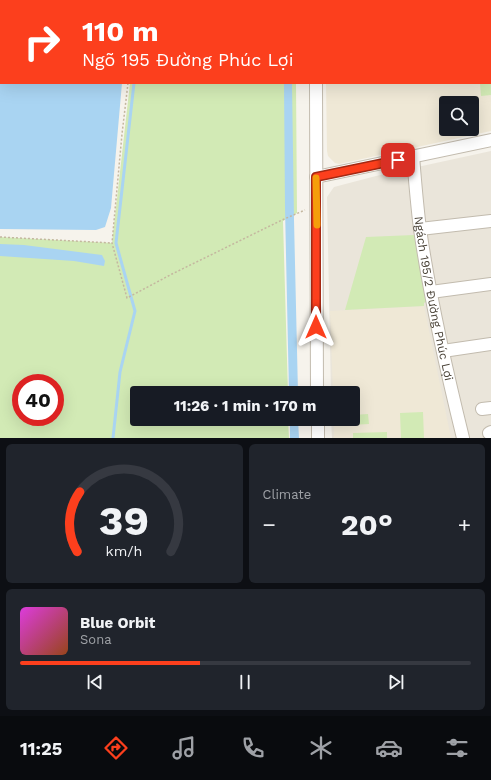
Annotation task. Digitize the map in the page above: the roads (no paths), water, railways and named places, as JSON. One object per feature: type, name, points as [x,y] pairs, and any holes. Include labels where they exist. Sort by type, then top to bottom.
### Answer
[{"type":"street","points":[[316,84],[317,386]]},
{"type":"street","points":[[316,177],[491,140]]},
{"type":"street","name":"Ngách 195/2 Đường Phúc Lợi","points":[[413,156],[420,229],[431,292],[463,438]]},
{"type":"street","points":[[420,229],[491,221]]},
{"type":"street","points":[[431,292],[491,284]]},
{"type":"street","points":[[443,351],[491,344]]},
{"type":"street","points":[[318,426],[318,438]]},
{"type":"water","points":[[0,84],[122,84],[111,208],[105,227],[96,230],[0,229]]},
{"type":"water","points":[[284,84],[292,84],[298,386],[289,386]]},
{"type":"water","points":[[0,244],[24,245],[102,255],[105,261],[104,266],[74,261],[0,256]]},
{"type":"water","points":[[290,426],[298,426],[299,438],[290,438]]},
{"type":"waterway","points":[[113,438],[120,372],[135,311],[116,243],[134,84]]}]
